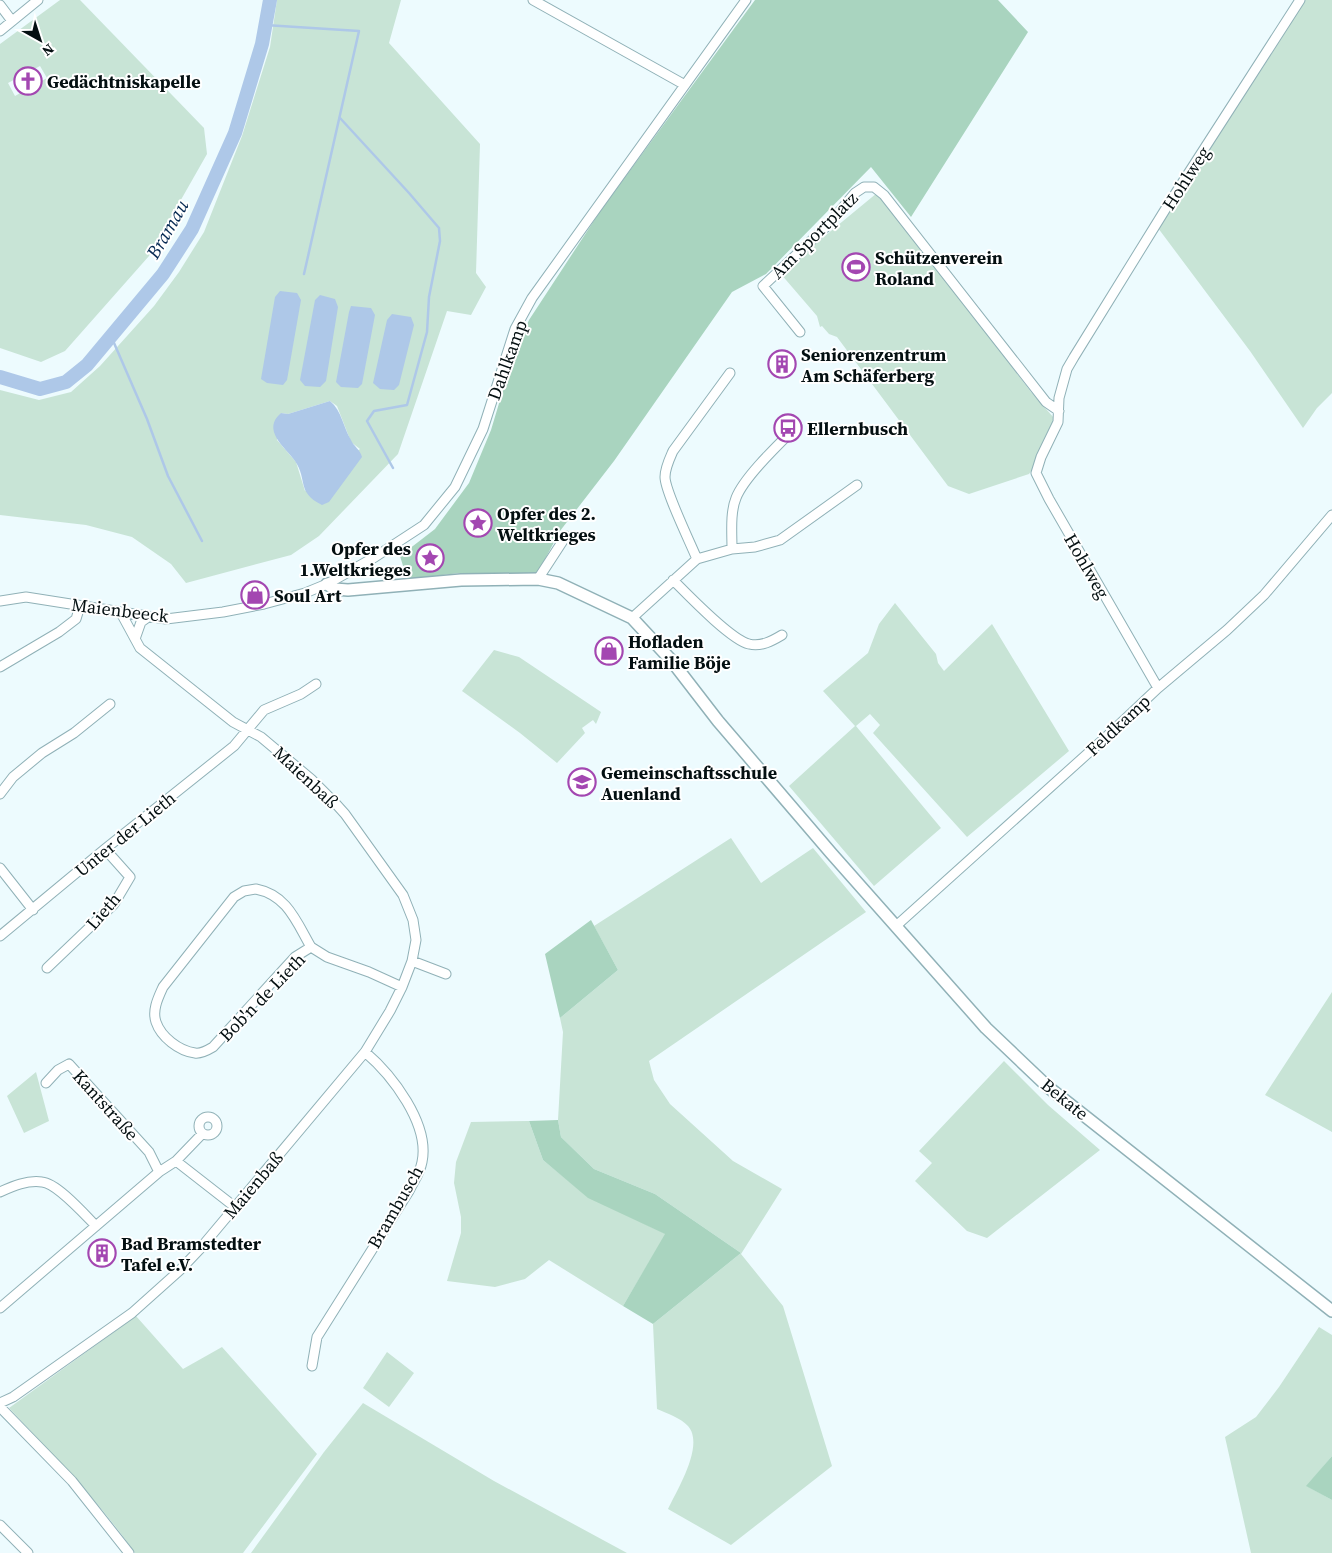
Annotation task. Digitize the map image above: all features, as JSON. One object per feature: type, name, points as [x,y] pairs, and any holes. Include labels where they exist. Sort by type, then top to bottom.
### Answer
[{"type":"main road","points":[[327,584],[335,589],[348,590],[461,580],[538,579],[558,583],[632,618]]},
{"type":"main road","name":"Bekate","points":[[632,618],[671,660],[718,721],[831,853],[986,1028],[1048,1087],[1332,1310]]},
{"type":"street","points":[[0,31],[38,0]]},
{"type":"street","points":[[533,0],[685,85]]},
{"type":"street","name":"Dahlkamp","points":[[327,584],[376,557],[424,525],[455,487],[483,429],[515,329],[532,298],[746,0]]},
{"type":"street","name":"Hohlweg","points":[[1158,688],[1049,499],[1036,472],[1058,422],[1058,402],[1074,357],[1163,213],[1300,0]]},
{"type":"street","points":[[0,5],[12,21]]},
{"type":"street","name":"Am Sportplatz","points":[[800,332],[763,286],[828,224],[855,193],[864,187],[874,187],[884,195],[1046,402],[1058,411]]},
{"type":"street","points":[[697,559],[669,492],[665,479],[667,464],[673,451],[730,373]]},
{"type":"street","points":[[732,549],[736,498],[745,482],[797,426]]},
{"type":"street","points":[[632,618],[697,559],[732,549],[755,547],[780,540],[856,485]]},
{"type":"street","name":"Feldkamp","points":[[896,926],[1158,688],[1227,630],[1264,595],[1332,515]]},
{"type":"street","points":[[538,579],[566,536]]},
{"type":"street","points":[[673,580],[732,635],[749,644],[761,645],[782,635]]},
{"type":"street","name":"Maienbeeck","points":[[0,601],[26,597],[166,619],[223,612],[264,604],[305,593],[327,584]]},
{"type":"street","points":[[0,667],[59,632],[76,619],[80,606]]},
{"type":"street","name":"Maienbaß","points":[[0,1405],[132,1313],[184,1266],[365,1052],[380,1029],[402,987],[412,960],[416,940],[412,920],[403,895],[336,804],[311,779],[261,737],[233,722],[140,648],[121,613]]},
{"type":"street","points":[[134,639],[140,622],[148,617]]},
{"type":"street","name":"Unter der Lieth","points":[[0,936],[234,746],[264,710],[301,694],[316,684]]},
{"type":"street","points":[[0,794],[13,777],[42,753],[74,733],[110,704]]},
{"type":"street","name":"Lieth","points":[[47,968],[114,904],[130,877],[105,850]]},
{"type":"street","points":[[0,868],[33,910]]},
{"type":"street","name":"Bob'n de Lieth","points":[[311,947],[295,957],[213,1047],[196,1053],[180,1047],[162,1033],[156,1021],[155,1009],[163,988],[234,897],[244,891],[256,889],[268,891],[278,897],[294,916],[311,947],[327,958],[369,972],[402,987]]},
{"type":"street","points":[[412,960],[446,974]]},
{"type":"street","name":"Brambusch","points":[[312,1366],[317,1337],[409,1190],[418,1175],[422,1162],[421,1139],[413,1113],[402,1092],[365,1052]]},
{"type":"street","name":"Kantstraße","points":[[46,1083],[58,1070],[69,1064],[149,1152],[159,1172]]},
{"type":"street","points":[[0,1308],[159,1172],[176,1161],[202,1134]]},
{"type":"street","points":[[176,1161],[235,1207]]},
{"type":"street","points":[[0,1192],[26,1182],[44,1182],[66,1196],[96,1226]]},
{"type":"street","points":[[0,1405],[72,1482],[129,1553]]},
{"type":"street","points":[[0,1525],[28,1553]]},
{"type":"green space","points":[[60,0],[80,0],[204,128],[207,154],[149,256],[65,351],[41,362],[0,348],[0,44]],"holes":[[[40,66],[47,78],[15,96],[8,83]]]},
{"type":"green space","points":[[277,0],[401,0],[389,43],[480,144],[476,273],[486,287],[471,315],[447,311],[398,454],[319,536],[291,555],[186,583],[171,564],[132,537],[86,525],[0,515],[0,390],[39,400],[71,392],[100,366],[154,306],[179,272],[204,232],[242,136],[270,47]],"holes":[[[330,401],[337,406],[351,442],[360,449],[305,491],[296,462],[277,440],[281,413],[288,414]]]},
{"type":"green space","points":[[755,0],[998,0],[1028,32],[911,217],[871,167],[766,274],[732,292],[614,461],[560,531],[536,576],[460,573],[407,579],[400,556],[435,529],[469,483],[491,430],[515,350],[529,320],[601,210]]},
{"type":"green space","points":[[1304,0],[1332,0],[1332,393],[1317,408],[1303,428],[1250,351],[1158,228],[1269,58]]},
{"type":"green space","points":[[877,193],[932,261],[1031,392],[1054,418],[1037,462],[1029,474],[969,494],[948,486],[837,337],[829,334],[822,326],[820,327],[817,316],[780,273]]},
{"type":"green space","points":[[895,603],[936,654],[938,663],[944,671],[992,624],[1069,751],[967,837],[873,733],[880,725],[870,714],[856,726],[941,828],[874,886],[789,786],[855,726],[823,691],[868,653],[879,624]]},
{"type":"green space","points":[[494,650],[519,657],[601,712],[596,724],[593,720],[582,728],[585,733],[557,763],[520,733],[462,691]]},
{"type":"green space","points":[[731,838],[761,883],[813,848],[866,912],[649,1061],[654,1080],[670,1104],[733,1161],[782,1189],[741,1254],[783,1306],[832,1466],[731,1545],[668,1509],[688,1468],[693,1444],[692,1434],[685,1423],[657,1409],[653,1324],[741,1253],[655,1194],[594,1169],[561,1137],[558,1120],[563,1032],[560,1018],[618,970],[594,926]]},
{"type":"green space","points":[[591,920],[618,970],[560,1018],[545,954]]},
{"type":"green space","points":[[1332,992],[1332,1132],[1265,1095]]},
{"type":"green space","points":[[1004,1061],[1048,1105],[1100,1150],[987,1238],[967,1231],[915,1181],[932,1163],[919,1151]]},
{"type":"green space","points":[[36,1072],[49,1121],[24,1133],[7,1096]]},
{"type":"green space","points":[[558,1120],[561,1137],[594,1169],[655,1194],[741,1253],[653,1324],[623,1306],[665,1234],[588,1198],[543,1160],[529,1121]]},
{"type":"green space","points":[[529,1121],[543,1160],[588,1197],[666,1234],[623,1306],[549,1260],[525,1279],[495,1287],[447,1281],[461,1233],[461,1217],[454,1183],[456,1162],[471,1122]]},
{"type":"green space","points":[[136,1316],[183,1369],[222,1347],[317,1454],[243,1553],[135,1553],[90,1496],[9,1408]]},
{"type":"green space","points":[[1319,1327],[1332,1335],[1332,1456],[1307,1486],[1332,1500],[1332,1553],[1251,1553],[1225,1437],[1256,1417],[1279,1387]]},
{"type":"green space","points":[[387,1352],[414,1373],[389,1407],[363,1388]]},
{"type":"green space","points":[[363,1403],[494,1481],[627,1553],[251,1553],[324,1452]]},
{"type":"green space","points":[[1332,1456],[1332,1500],[1306,1486]]},
{"type":"water","points":[[280,291],[297,293],[301,300],[287,380],[283,385],[267,383],[261,379],[275,297]]},
{"type":"water","points":[[320,295],[335,299],[338,307],[326,381],[320,387],[305,386],[300,380],[315,300]]},
{"type":"water","points":[[351,306],[371,308],[375,315],[362,384],[358,388],[341,387],[336,382]]},
{"type":"water","points":[[392,314],[411,317],[414,325],[399,385],[394,390],[380,389],[373,383],[387,320]]},
{"type":"water","points":[[330,401],[340,414],[348,435],[362,457],[329,502],[322,505],[314,500],[305,490],[299,468],[277,438],[273,426],[275,419],[281,413],[288,414]]},
{"type":"waterway","name":"Bramau","points":[[0,377],[40,389],[66,382],[87,365],[163,274],[192,229],[235,133],[262,44],[270,0]]},
{"type":"waterway","points":[[265,25],[359,31],[304,274]]},
{"type":"waterway","points":[[340,118],[439,228],[440,241],[429,297],[427,332],[407,405],[374,411],[367,421],[393,468]]},
{"type":"waterway","points":[[111,336],[147,419],[168,476],[202,541]]},
{"type":"place","name":"Gedächtniskapelle","points":[[28,81]]},
{"type":"place","name":"Schützenverein Roland","points":[[856,267]]},
{"type":"place","name":"Seniorenzentrum Am Schäferberg","points":[[782,364]]},
{"type":"place","name":"Ellernbusch","points":[[788,428]]},
{"type":"place","name":"Opfer des 2. Weltkrieges","points":[[478,523]]},
{"type":"place","name":"Opfer des 1.Weltkrieges","points":[[430,558]]},
{"type":"place","name":"Soul Art","points":[[255,595]]},
{"type":"place","name":"Hofladen Familie Böje","points":[[609,651]]},
{"type":"place","name":"Gemeinschaftsschule Auenland","points":[[582,782]]},
{"type":"place","name":"Bad Bramstedter Tafel e.V.","points":[[102,1253]]}]
